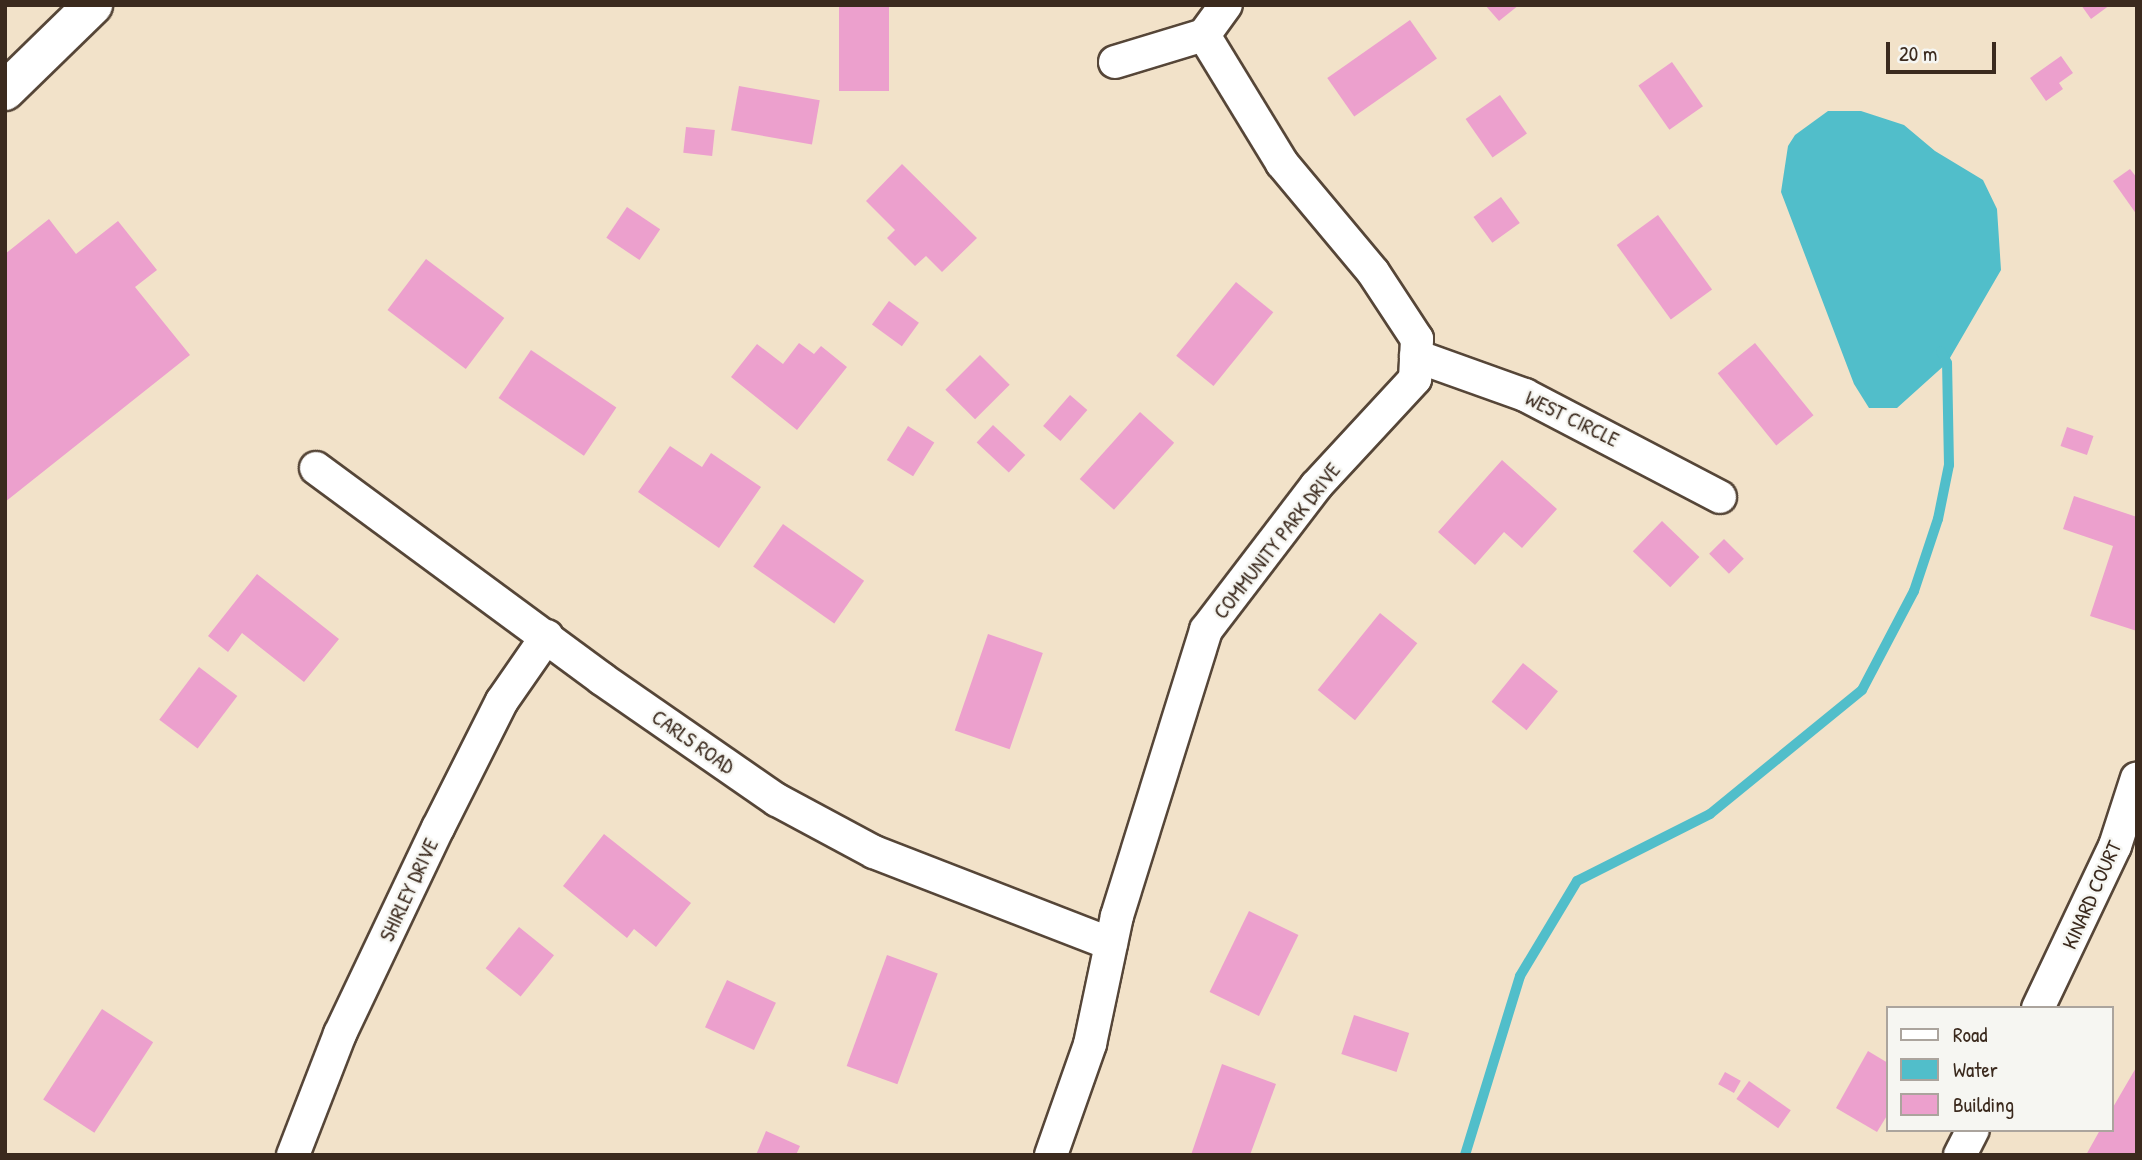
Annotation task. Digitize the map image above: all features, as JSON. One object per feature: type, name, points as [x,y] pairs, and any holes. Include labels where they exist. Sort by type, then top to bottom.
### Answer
[{"type":"street","points":[[5,91],[93,5]]},
{"type":"street","points":[[1115,62],[1204,36],[1226,5]]},
{"type":"street","points":[[1204,36],[1282,163],[1373,272],[1417,339],[1416,356]]},
{"type":"street","name":"WEST CIRCLE","points":[[1416,356],[1525,395],[1720,496]]},
{"type":"street","name":"COMMUNITY PARK DRIVE","points":[[1051,1155],[1090,1044],[1111,944],[1206,630],[1316,486],[1415,379],[1416,356]]},
{"type":"street","name":"CARLS ROAD","points":[[316,468],[777,800],[874,852],[1111,944]]},
{"type":"street","name":"SHIRLEY DRIVE","points":[[293,1155],[340,1034],[438,828],[502,701],[547,636]]},
{"type":"street","name":"KINARD COURT","points":[[2039,1006],[2115,846],[2137,778]]},
{"type":"street","points":[[1960,1155],[1972,1132]]},
{"type":"water","points":[[1828,111],[1861,111],[1904,125],[1935,151],[1983,180],[1997,209],[2001,270],[1947,363],[1897,408],[1869,408],[1854,384],[1781,192],[1788,146],[1795,135]]},
{"type":"building","points":[[839,5],[889,5],[889,91],[839,91]]},
{"type":"building","points":[[1485,5],[1519,5],[1499,21]]},
{"type":"building","points":[[2081,5],[2110,5],[2091,19]]},
{"type":"building","points":[[1410,20],[1437,59],[1354,116],[1327,78]]},
{"type":"building","points":[[2061,56],[2073,73],[2059,83],[2063,89],[2046,101],[2030,78]]},
{"type":"building","points":[[1672,62],[1703,106],[1669,130],[1638,86]]},
{"type":"building","points":[[739,86],[820,100],[812,145],[731,130]]},
{"type":"building","points":[[1500,95],[1527,134],[1493,158],[1466,119]]},
{"type":"building","points":[[686,127],[715,130],[712,156],[683,153]]},
{"type":"building","points":[[902,164],[977,238],[942,272],[926,256],[915,266],[887,238],[895,230],[866,201]]},
{"type":"building","points":[[2130,169],[2137,178],[2137,215],[2113,181]]},
{"type":"building","points":[[1501,197],[1520,223],[1492,243],[1473,217]]},
{"type":"building","points":[[627,207],[660,229],[639,260],[606,238]]},
{"type":"building","points":[[1658,215],[1712,289],[1671,319],[1617,245]]},
{"type":"building","points":[[49,219],[76,254],[118,221],[157,270],[135,287],[190,355],[5,502],[5,254]]},
{"type":"building","points":[[426,259],[504,318],[466,369],[387,310]]},
{"type":"building","points":[[1236,282],[1273,312],[1214,386],[1176,356]]},
{"type":"building","points":[[889,301],[919,323],[902,346],[872,324]]},
{"type":"building","points":[[799,343],[814,354],[821,346],[847,367],[797,430],[731,377],[757,344],[783,364]]},
{"type":"building","points":[[1755,343],[1814,415],[1776,445],[1718,373]]},
{"type":"building","points":[[531,350],[616,408],[584,456],[499,398]]},
{"type":"building","points":[[980,355],[1010,385],[975,419],[945,390]]},
{"type":"building","points":[[1070,395],[1087,410],[1060,441],[1043,426]]},
{"type":"building","points":[[1140,412],[1174,443],[1114,510],[1080,479]]},
{"type":"building","points":[[993,425],[1025,455],[1009,473],[977,443]]},
{"type":"building","points":[[908,426],[934,442],[913,476],[887,460]]},
{"type":"building","points":[[2067,427],[2093,436],[2087,455],[2060,446]]},
{"type":"building","points":[[670,446],[702,467],[711,453],[761,487],[719,548],[638,492]]},
{"type":"building","points":[[1502,460],[1557,509],[1522,548],[1504,532],[1475,565],[1438,532]]},
{"type":"building","points":[[2074,496],[2137,517],[2137,631],[2090,616],[2113,546],[2063,529]]},
{"type":"building","points":[[1662,521],[1699,557],[1670,587],[1633,551]]},
{"type":"building","points":[[783,524],[864,581],[834,623],[753,567]]},
{"type":"building","points":[[1724,539],[1744,559],[1729,574],[1709,554]]},
{"type":"building","points":[[257,574],[339,639],[304,682],[242,633],[228,652],[208,636]]},
{"type":"building","points":[[1380,613],[1417,643],[1355,720],[1318,690]]},
{"type":"building","points":[[988,634],[1043,653],[1010,749],[955,730]]},
{"type":"building","points":[[1523,663],[1558,691],[1527,730],[1492,702]]},
{"type":"building","points":[[199,667],[237,696],[198,749],[159,720]]},
{"type":"building","points":[[604,834],[691,903],[656,947],[634,929],[627,938],[563,886]]},
{"type":"building","points":[[1249,911],[1298,935],[1259,1016],[1210,992]]},
{"type":"building","points":[[519,927],[554,955],[521,997],[486,968]]},
{"type":"building","points":[[887,955],[938,973],[897,1084],[847,1066]]},
{"type":"building","points":[[727,980],[776,1003],[754,1050],[705,1027]]},
{"type":"building","points":[[102,1009],[153,1042],[94,1133],[43,1100]]},
{"type":"building","points":[[1354,1015],[1409,1033],[1396,1072],[1341,1054]]},
{"type":"building","points":[[1868,1051],[1886,1062],[1886,1117],[1877,1132],[1836,1108]]},
{"type":"building","points":[[1222,1064],[1276,1084],[1250,1155],[1191,1155]]},
{"type":"building","points":[[2137,1066],[2137,1155],[2086,1155],[2099,1132],[2114,1132],[2114,1106]]},
{"type":"building","points":[[1725,1072],[1741,1081],[1734,1093],[1718,1084]]},
{"type":"building","points":[[1749,1081],[1791,1110],[1778,1128],[1736,1099]]},
{"type":"building","points":[[766,1131],[800,1146],[796,1155],[756,1155]]},
{"type":"waterway","points":[[1465,1155],[1520,976],[1577,881],[1710,814],[1862,690],[1914,591],[1938,519],[1949,465],[1947,363],[1941,351]]}]
